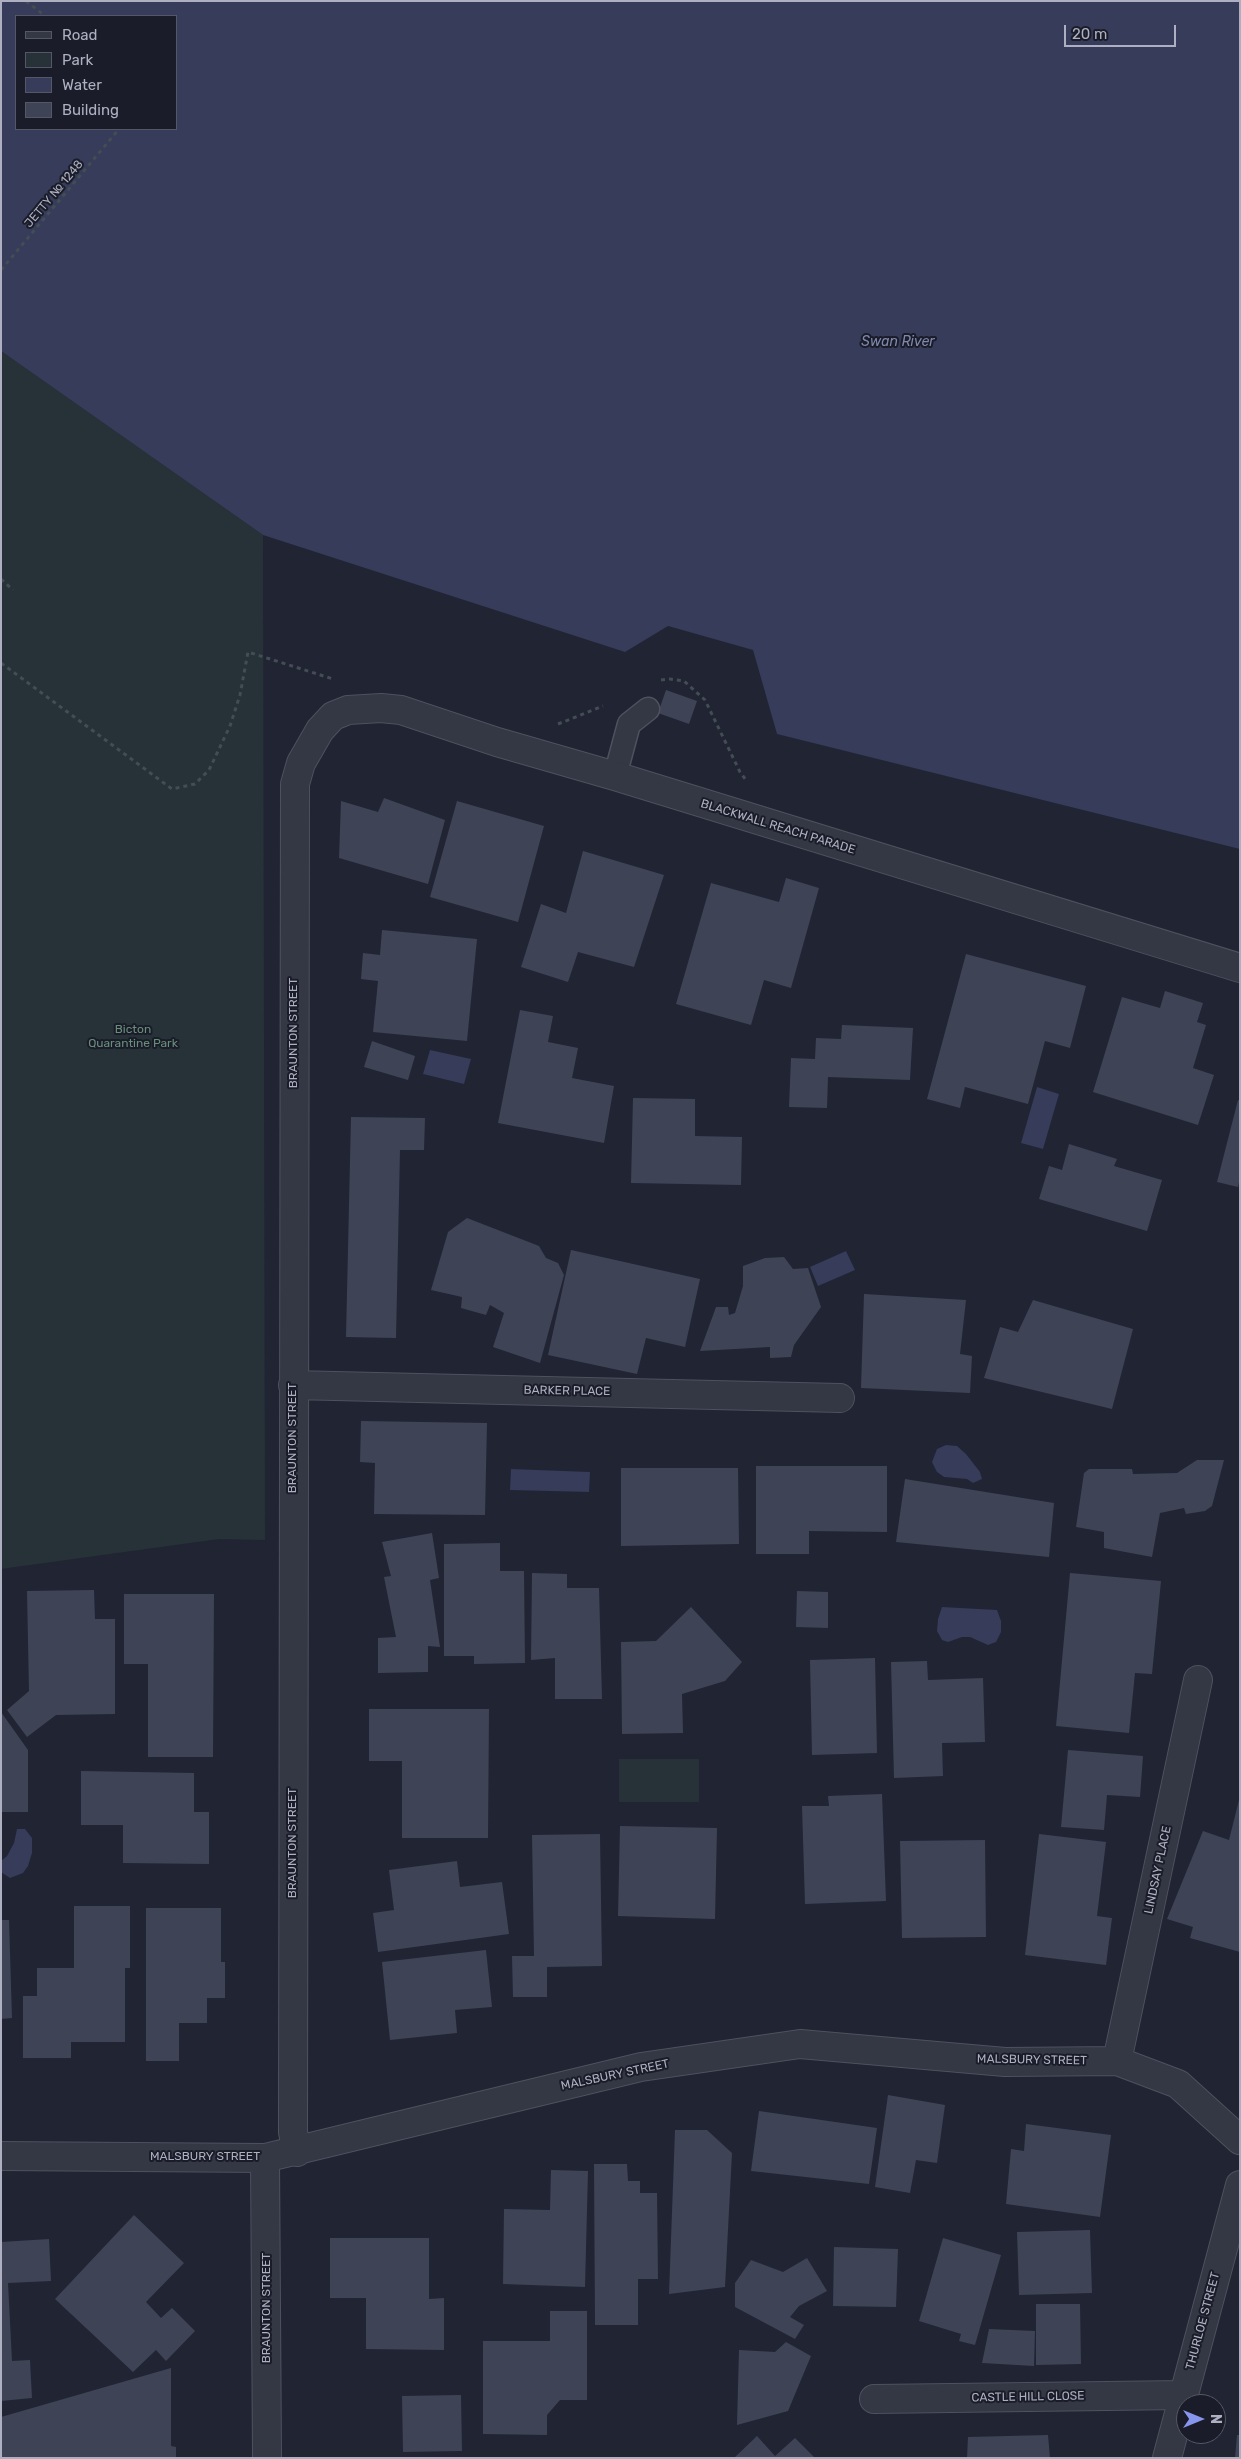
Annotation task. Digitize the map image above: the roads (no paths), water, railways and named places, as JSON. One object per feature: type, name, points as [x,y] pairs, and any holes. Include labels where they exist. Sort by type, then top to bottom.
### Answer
[{"type":"street","name":"BLACKWALL REACH PARADE","points":[[320,730],[333,716],[348,710],[381,708],[401,710],[497,742],[615,776],[1240,968]]},
{"type":"street","name":"BRAUNTON STREET","points":[[297,2152],[293,2132],[295,784],[301,763],[320,730]]},
{"type":"street","name":"BARKER PLACE","points":[[293,1385],[840,1398]]},
{"type":"street","name":"LINDSAY PLACE","points":[[1117,2061],[1198,1680]]},
{"type":"street","name":"MALSBURY STREET","points":[[1,2156],[265,2158],[297,2152],[641,2067],[800,2044],[1005,2062],[1117,2061],[1178,2084],[1240,2140]]},
{"type":"street","name":"BRAUNTON STREET","points":[[265,2158],[267,2458]]},
{"type":"street","name":"THURLOE STREET","points":[[1183,2394],[1240,2185]]},
{"type":"street","name":"CASTLE HILL CLOSE","points":[[874,2399],[1176,2395]]},
{"type":"street","name":"THURLOE STREET","points":[[1167,2458],[1176,2423]]},
{"type":"lane","points":[[615,776],[629,724],[648,709]]},
{"type":"water","name":"Swan River","points":[[1,1],[1240,1],[1240,849],[777,734],[753,650],[668,626],[625,652],[263,535],[1,351]]},
{"type":"water","points":[[430,1050],[471,1059],[464,1084],[423,1074]]},
{"type":"water","points":[[1037,1087],[1059,1094],[1043,1149],[1021,1143]]},
{"type":"water","points":[[846,1251],[855,1270],[818,1286],[810,1267]]},
{"type":"water","points":[[946,1445],[957,1446],[966,1454],[980,1472],[982,1479],[973,1483],[967,1479],[944,1477],[937,1472],[932,1462],[937,1449]]},
{"type":"water","points":[[511,1469],[590,1472],[589,1492],[510,1490]]},
{"type":"water","points":[[942,1607],[997,1610],[1001,1621],[1001,1632],[996,1642],[988,1645],[970,1637],[962,1637],[948,1642],[942,1640],[937,1631]]},
{"type":"water","points":[[17,1829],[25,1829],[32,1838],[32,1853],[28,1866],[23,1873],[10,1878],[1,1872],[1,1861],[7,1856],[14,1843]]},
{"type":"park label","name":"Bicton Quarantine Park","points":[[133,1037]]}]
